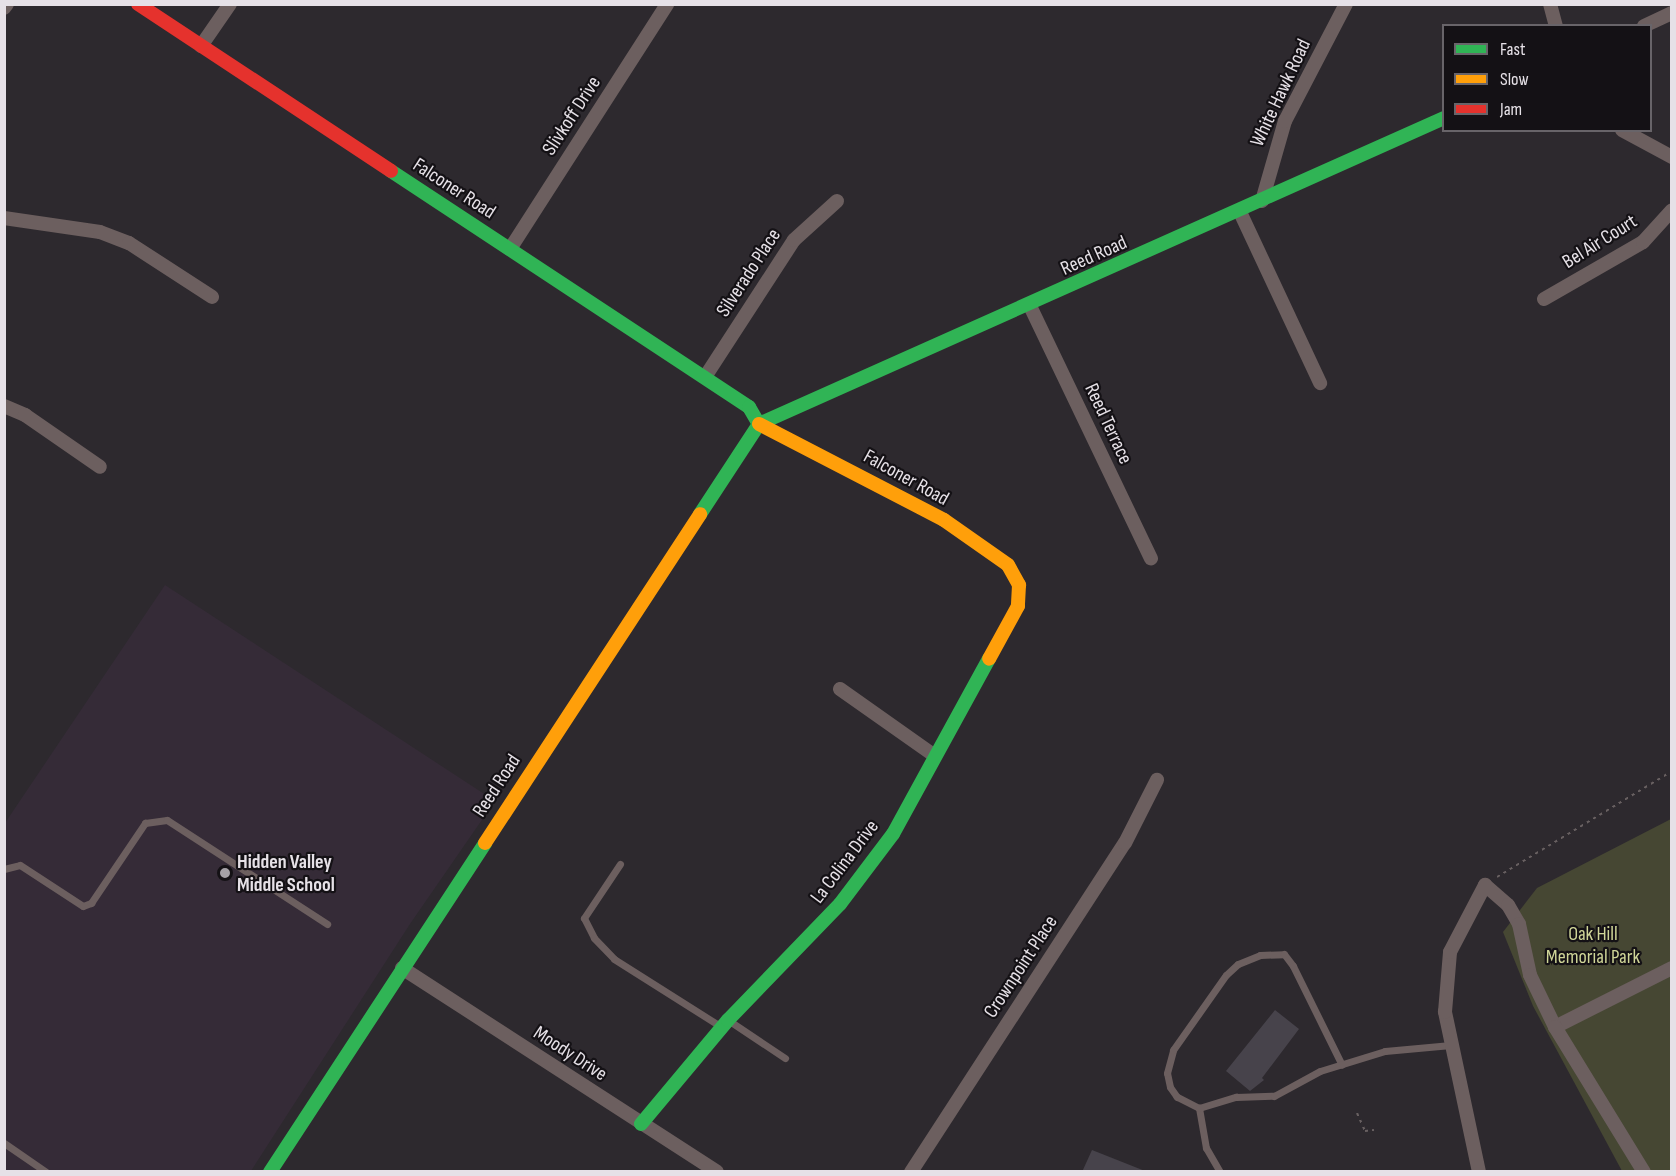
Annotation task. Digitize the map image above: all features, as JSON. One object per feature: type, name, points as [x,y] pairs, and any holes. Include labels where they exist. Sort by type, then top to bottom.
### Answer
[{"type":"street","name":"Falconer Road","points":[[138,4],[705,377],[748,407],[759,424],[944,520],[1008,566],[1019,585]]},
{"type":"street","points":[[201,46],[230,4]]},
{"type":"street","name":"Slivkoff Drive","points":[[510,249],[667,4]]},
{"type":"street","name":"White Hawk Road","points":[[1262,201],[1285,121],[1346,4]]},
{"type":"street","points":[[1550,4],[1555,24]]},
{"type":"street","points":[[1648,24],[1671,13]]},
{"type":"street","name":"Reed Road","points":[[270,1172],[759,424],[1030,306],[1442,118]]},
{"type":"street","points":[[1626,132],[1671,157]]},
{"type":"street","name":"Silverado Place","points":[[705,377],[794,240],[837,201]]},
{"type":"street","name":"Bel Air Court","points":[[1544,299],[1643,242],[1671,210]]},
{"type":"street","points":[[1240,212],[1320,383]]},
{"type":"street","points":[[4,218],[100,232],[129,243],[212,297]]},
{"type":"street","name":"Reed Terrace","points":[[1030,306],[1152,558]]},
{"type":"street","points":[[4,406],[25,415],[100,467]]},
{"type":"street","name":"La Colina Drive","points":[[641,1124],[725,1024],[840,904],[893,834],[1018,606],[1019,585]]},
{"type":"street","points":[[840,689],[935,756]]},
{"type":"street","name":"Crownpoint Place","points":[[910,1172],[1125,843],[1157,780]]},
{"type":"street","points":[[1479,1172],[1445,1012],[1450,952],[1485,885],[1508,906],[1519,924],[1530,975],[1555,1027],[1644,1172]]},
{"type":"street","name":"Moody Drive","points":[[402,968],[717,1172]]},
{"type":"street","points":[[1555,1027],[1671,968]]},
{"type":"lane","points":[[4,869],[21,865],[83,906],[91,903],[145,823],[167,820],[327,924]]},
{"type":"lane","points":[[620,864],[585,918],[594,938],[614,959],[785,1058]]},
{"type":"lane","points":[[1342,1065],[1293,966],[1284,954],[1260,955],[1238,964],[1226,975],[1173,1050],[1167,1073],[1170,1087],[1177,1096],[1199,1108],[1236,1097],[1274,1096],[1320,1071],[1342,1065],[1404,1046],[1451,1046]]},
{"type":"lane","points":[[1199,1108],[1206,1148],[1220,1172]]},
{"type":"lane","points":[[4,1143],[46,1172]]},
{"type":"path","points":[[1485,885],[1671,771]]},
{"type":"path","points":[[1357,1113],[1365,1131],[1374,1130]]},
{"type":"shaded area","name":"Hidden Valley Middle School","points":[[165,585],[495,801],[410,924],[251,1171],[5,1172],[5,823]]},
{"type":"green space","name":"Oak Hill Memorial Park","points":[[1671,819],[1671,1171],[1622,1171],[1533,1006],[1503,932],[1537,888]]},
{"type":"building","points":[[1275,1010],[1299,1029],[1262,1078],[1264,1080],[1250,1091],[1226,1071]]},
{"type":"building","points":[[1092,1150],[1145,1171],[1145,1172],[1082,1172]]},
{"type":"traffic: fast","points":[[759,424],[1442,119]]},
{"type":"traffic: fast","points":[[391,171],[749,407],[759,424],[700,514]]},
{"type":"traffic: fast","points":[[641,1124],[728,1020],[840,904],[893,834],[989,659]]},
{"type":"traffic: fast","points":[[270,1172],[485,843]]},
{"type":"traffic: slow","points":[[759,424],[944,520],[1008,565],[1019,585],[1018,606],[989,659]]},
{"type":"traffic: slow","points":[[485,843],[700,514]]},
{"type":"traffic: jam","points":[[138,4],[391,171]]},
{"type":"place","name":"Hidden Valley Middle School","points":[[225,873]]}]
